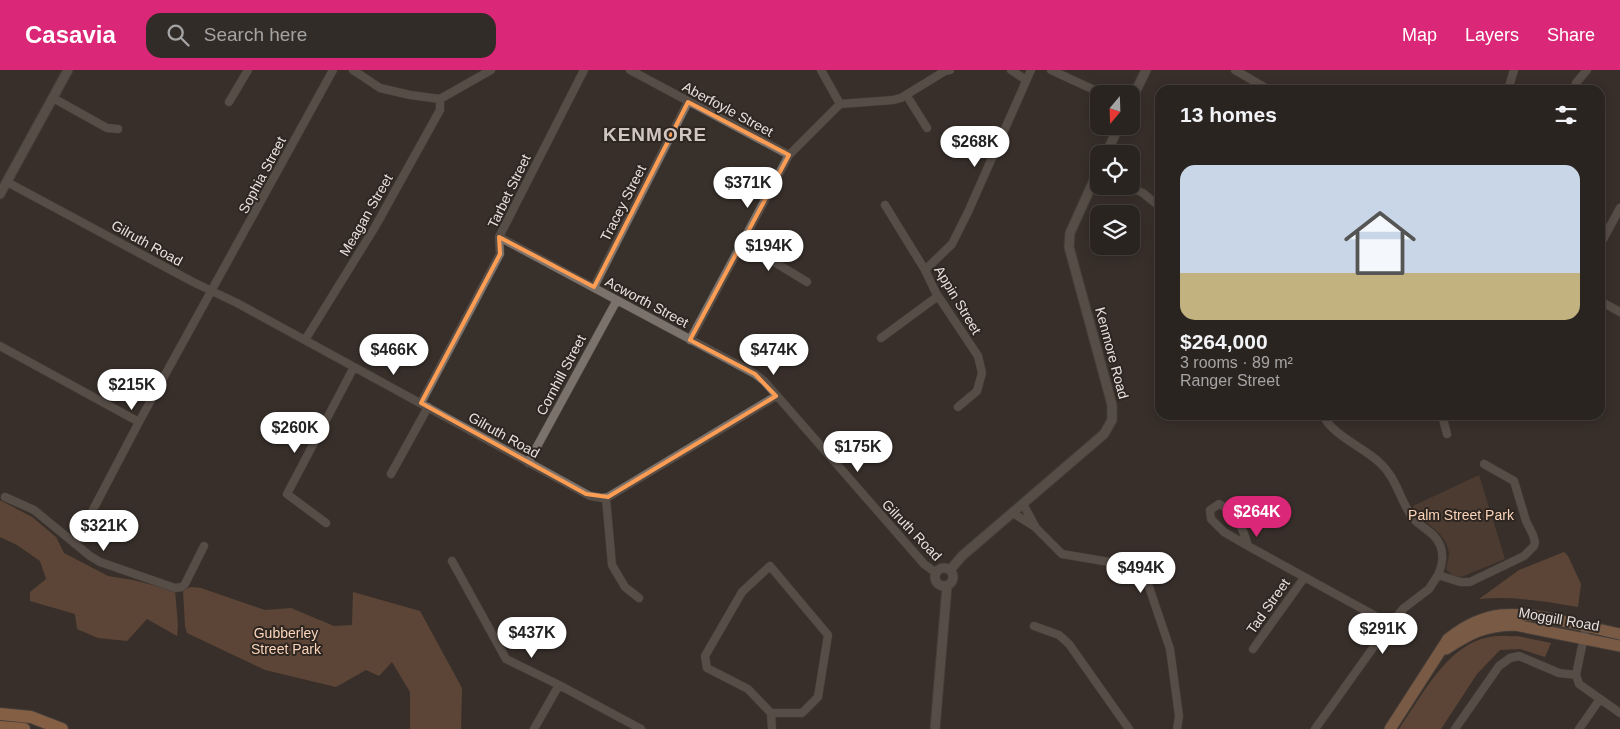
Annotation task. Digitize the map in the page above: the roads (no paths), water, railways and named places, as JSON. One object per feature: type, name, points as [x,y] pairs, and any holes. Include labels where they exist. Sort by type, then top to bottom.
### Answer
[{"type":"highway","points":[[0,714],[31,718],[62,729]]},
{"type":"highway","points":[[0,727],[24,729]]},
{"type":"main road","name":"Moggill Road","points":[[1390,729],[1448,639],[1480,620],[1500,615],[1527,615],[1620,634]]},
{"type":"main road","name":"Moggill Road","points":[[1438,654],[1473,632],[1501,626],[1515,626],[1620,646]]},
{"type":"street","points":[[0,194],[68,70]]},
{"type":"street","points":[[229,102],[248,70]]},
{"type":"street","name":"Sophia Street","points":[[75,544],[139,422],[333,70]]},
{"type":"street","points":[[353,70],[380,88],[410,96],[440,100],[491,70]]},
{"type":"street","name":"Tarbet Street","points":[[391,474],[500,254],[500,237],[584,70]]},
{"type":"street","name":"Aberfoyle Street","points":[[630,70],[789,155]]},
{"type":"street","points":[[821,70],[840,104]]},
{"type":"street","points":[[690,340],[789,155],[840,104],[893,100],[906,96],[945,71],[950,70]]},
{"type":"street","points":[[1011,70],[1026,80]]},
{"type":"street","points":[[925,270],[952,244],[1031,70]]},
{"type":"street","points":[[1051,70],[1090,88]]},
{"type":"street","points":[[1139,85],[1146,70]]},
{"type":"street","points":[[1234,70],[1260,85]]},
{"type":"street","points":[[1510,85],[1514,70]]},
{"type":"street","points":[[1576,83],[1587,70]]},
{"type":"street","points":[[906,96],[927,128]]},
{"type":"street","points":[[53,98],[107,128],[118,129]]},
{"type":"street","name":"Meagan Street","points":[[305,340],[375,227],[440,110],[440,100]]},
{"type":"street","name":"Tracey Street","points":[[594,288],[688,102]]},
{"type":"street","name":"Gilruth Road","points":[[7,182],[305,340],[590,496],[606,498]]},
{"type":"street","name":"Kenmore Road","points":[[950,570],[962,556],[1104,434],[1112,420],[1112,405],[1068,240],[1090,189]]},
{"type":"street","points":[[1140,192],[1155,203]]},
{"type":"street","name":"Appin Street","points":[[885,205],[925,270],[938,296],[978,356],[982,373],[977,391],[958,406]]},
{"type":"street","points":[[1605,236],[1620,208]]},
{"type":"street","name":"Acworth Street","points":[[500,237],[755,374],[776,396]]},
{"type":"street","points":[[743,243],[807,282]]},
{"type":"street","points":[[881,338],[938,296]]},
{"type":"street","name":"Cornhill Street","points":[[528,463],[617,300]]},
{"type":"street","points":[[1605,304],[1620,312]]},
{"type":"street","points":[[0,346],[139,422]]},
{"type":"street","points":[[326,523],[287,494],[354,367]]},
{"type":"street","points":[[639,598],[625,587],[612,565],[606,498],[776,396]]},
{"type":"street","name":"Gilruth Road","points":[[776,396],[911,550],[924,564],[936,572]]},
{"type":"street","points":[[1315,729],[1390,624],[1404,608],[1429,589],[1438,575],[1442,555],[1440,543],[1434,535],[1412,516],[1392,476],[1374,458],[1329,426],[1326,420]]},
{"type":"street","points":[[1445,420],[1447,434]]},
{"type":"street","points":[[1438,575],[1460,582],[1470,582],[1524,556],[1534,546],[1533,535],[1526,520],[1514,481],[1484,464]]},
{"type":"street","points":[[5,497],[34,510],[90,556],[106,566],[178,588],[185,584],[204,546]]},
{"type":"street","points":[[1023,504],[1036,528]]},
{"type":"street","points":[[1248,546],[1243,528],[1229,508],[1219,504],[1210,510],[1211,519],[1224,532],[1248,546],[1304,578],[1390,624]]},
{"type":"street","points":[[1013,513],[1036,528],[1062,554],[1127,564],[1139,572],[1147,581],[1170,649],[1178,716],[1176,729]]},
{"type":"street","points":[[452,561],[506,659],[641,729]]},
{"type":"street","points":[[771,713],[802,714],[818,697],[828,635],[770,566],[742,592],[706,656],[707,668],[748,689],[771,713],[772,729]]},
{"type":"street","points":[[941,568],[950,570],[953,577],[952,582],[947,586],[937,583],[935,578],[936,572],[941,568]]},
{"type":"street","name":"Tad Street","points":[[1253,649],[1304,578]]},
{"type":"street","points":[[935,729],[947,586]]},
{"type":"street","points":[[1034,626],[1059,636],[1069,644],[1128,729]]},
{"type":"street","points":[[1586,627],[1576,675],[1579,684],[1620,713]]},
{"type":"street","points":[[1455,729],[1499,666],[1510,658],[1519,656],[1559,673],[1576,675]]},
{"type":"street","points":[[534,729],[559,685]]},
{"type":"street","points":[[1579,729],[1600,699]]},
{"type":"district","name":"KENMORE","points":[[655,134]]},
{"type":"park label","name":"Palm Street Park","points":[[1461,515]]},
{"type":"park label","name":"Gubberley Street Park","points":[[286,642]]}]
